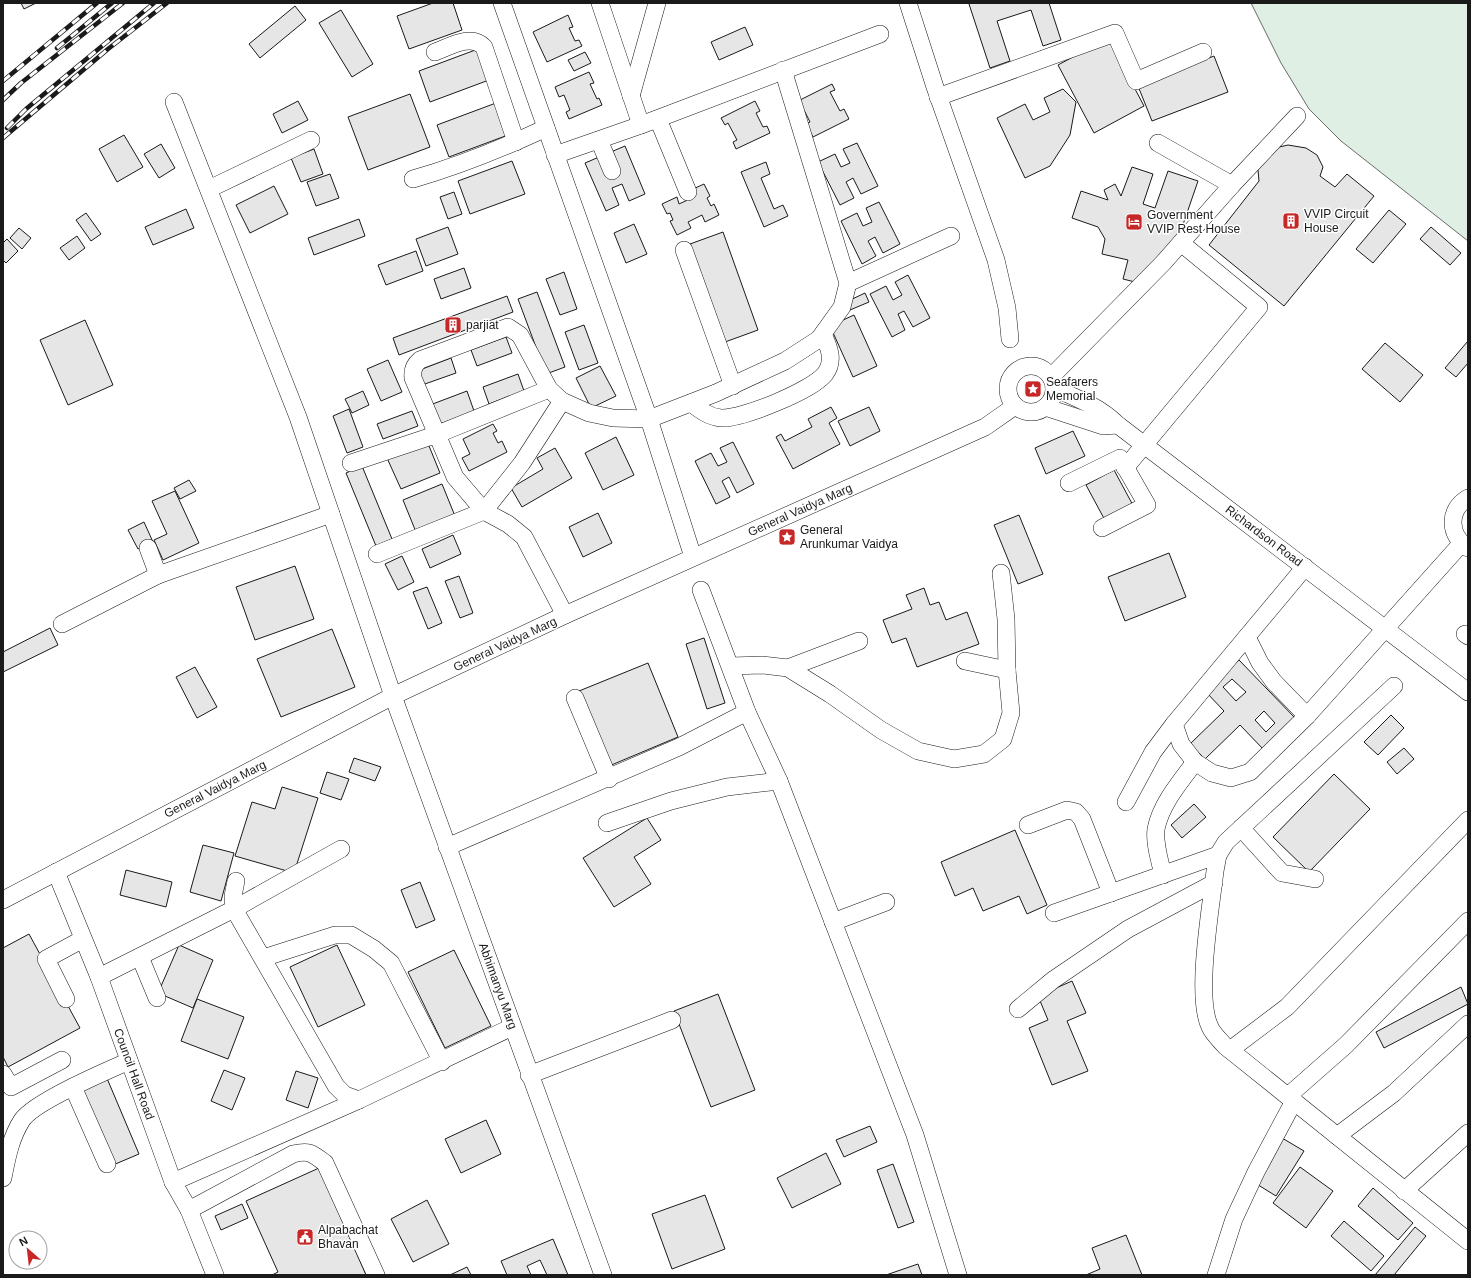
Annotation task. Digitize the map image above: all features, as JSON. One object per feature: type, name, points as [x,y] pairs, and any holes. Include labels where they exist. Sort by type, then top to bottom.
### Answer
[{"type":"street","points":[[502,3],[648,419],[693,557]]},
{"type":"street","points":[[600,3],[641,125]]},
{"type":"street","points":[[631,96],[657,3]]},
{"type":"street","points":[[908,3],[938,98],[996,260],[1007,308],[1010,339]]},
{"type":"street","points":[[938,98],[1115,33],[1136,81],[1203,52]]},
{"type":"street","points":[[556,155],[658,119],[880,34]]},
{"type":"street","points":[[435,52],[465,41],[474,41],[480,43],[484,47],[516,142]]},
{"type":"street","points":[[565,615],[524,537],[508,524],[484,510],[455,477],[413,378],[412,370],[420,360],[508,327],[520,335],[549,389],[562,401],[589,413],[613,418],[648,419],[733,386],[785,361],[819,339],[842,307],[848,283],[783,70]]},
{"type":"street","name":"Abhimanyu Marg","points":[[174,102],[298,417],[393,696],[529,1075],[603,1275]]},
{"type":"street","points":[[1053,382],[1181,243],[1232,185],[1297,116]]},
{"type":"street","points":[[658,119],[688,192]]},
{"type":"street","points":[[413,179],[470,161],[546,128]]},
{"type":"street","points":[[209,189],[311,140]]},
{"type":"street","points":[[599,140],[612,171]]},
{"type":"street","points":[[1158,143],[1232,185]]},
{"type":"street","points":[[848,283],[950,236]]},
{"type":"street","points":[[1125,468],[1259,307],[1181,243]]},
{"type":"street","points":[[684,250],[733,386]]},
{"type":"street","points":[[690,403],[706,414],[720,418],[740,416],[781,400],[810,385],[825,374],[829,365],[831,355],[823,334]]},
{"type":"street","points":[[1036,366],[1048,372],[1053,382],[1053,396],[1045,407],[1040,410],[1026,412],[1015,406],[1008,394],[1008,387],[1009,381],[1017,370],[1023,367],[1036,366]]},
{"type":"street","name":"Richardson Road","points":[[1053,382],[1109,416],[1118,425],[1468,692]]},
{"type":"street","points":[[351,463],[438,434],[549,389]]},
{"type":"street","points":[[377,554],[484,510],[522,463],[562,401]]},
{"type":"street","name":"General Vaidya Marg","points":[[3,900],[393,696],[693,557],[985,428],[1015,406]]},
{"type":"street","points":[[1045,407],[1103,426],[1118,425]]},
{"type":"street","points":[[1069,484],[1120,458],[1147,505],[1102,528]]},
{"type":"street","points":[[1174,724],[1182,744],[1195,762],[1221,776],[1231,778],[1250,772],[1307,716],[1384,628],[1464,546],[1456,537],[1452,522],[1458,506],[1468,498]]},
{"type":"street","points":[[62,624],[158,575],[331,514]]},
{"type":"street","points":[[148,548],[158,575]]},
{"type":"street","points":[[1126,802],[1154,752],[1174,724],[1305,567]]},
{"type":"street","points":[[731,666],[762,664],[788,668],[893,737],[918,751],[954,759],[984,754],[1003,739],[1011,713],[1007,670],[1006,619],[1002,572]]},
{"type":"street","points":[[701,590],[731,666],[747,712],[779,781],[915,1135],[958,1275]]},
{"type":"street","points":[[1247,636],[1260,663],[1274,682],[1307,716]]},
{"type":"street","points":[[788,668],[859,641]]},
{"type":"street","points":[[965,661],[1007,670]]},
{"type":"street","points":[[1394,686],[1226,842],[1218,856],[1214,883],[1203,983],[1204,1008],[1210,1027],[1230,1050],[1468,1241]]},
{"type":"street","points":[[575,698],[609,778]]},
{"type":"street","points":[[448,847],[679,747],[747,712]]},
{"type":"street","points":[[1163,875],[1156,839],[1156,829],[1172,793],[1195,762]]},
{"type":"street","points":[[607,823],[678,799],[727,787],[779,781]]},
{"type":"street","points":[[1028,825],[1067,810],[1076,812],[1082,819],[1111,893]]},
{"type":"street","points":[[1230,1050],[1287,1007],[1468,820]]},
{"type":"street","points":[[1241,828],[1282,873],[1315,879]]},
{"type":"street","points":[[99,977],[234,908],[341,850]]},
{"type":"street","points":[[1054,913],[1218,856]]},
{"type":"street","name":"Council Hall Road","points":[[56,872],[99,977],[174,1182],[189,1210],[215,1275]]},
{"type":"street","points":[[236,881],[233,896],[234,908],[336,1086],[346,1095],[359,1100]]},
{"type":"street","points":[[1018,1009],[1053,980],[1128,929],[1214,883]]},
{"type":"street","points":[[833,922],[886,902]]},
{"type":"street","points":[[1216,1275],[1234,1218],[1291,1098],[1346,1045],[1468,921]]},
{"type":"street","points":[[263,958],[335,935],[351,935],[374,949],[391,963],[442,1062]]},
{"type":"street","points":[[66,1000],[46,958],[83,939]]},
{"type":"street","points":[[140,957],[157,998]]},
{"type":"street","points":[[529,1075],[672,1020]]},
{"type":"street","points":[[1338,1136],[1394,1093],[1468,1024]]},
{"type":"street","points":[[174,1182],[442,1062],[512,1027]]},
{"type":"street","points":[[3,1074],[11,1087],[62,1060]]},
{"type":"street","points":[[3,1178],[9,1149],[23,1118],[39,1106],[73,1087],[129,1061]]},
{"type":"street","points":[[73,1087],[107,1164]]},
{"type":"street","points":[[1404,1191],[1468,1133]]},
{"type":"street","points":[[189,1210],[293,1154],[306,1151],[314,1154],[325,1163],[376,1275]]},
{"type":"green space","points":[[1251,3],[1468,3],[1468,241],[1341,141],[1309,109],[1281,63]]},
{"type":"building","points":[[21,3],[36,3],[24,9]]},
{"type":"building","points":[[433,3],[453,3],[462,30],[409,49],[397,16]]},
{"type":"building","points":[[1049,3],[1061,40],[1043,46],[1031,10],[997,21],[1010,61],[990,68],[969,4]]},
{"type":"building","points":[[295,6],[306,20],[260,58],[249,44]]},
{"type":"building","points":[[341,10],[373,64],[352,77],[319,23]]},
{"type":"building","points":[[568,15],[573,27],[569,28],[575,41],[579,40],[582,46],[547,62],[533,32]]},
{"type":"building","points":[[745,27],[753,45],[719,60],[711,42]]},
{"type":"building","points":[[1108,38],[1144,106],[1094,133],[1058,65]]},
{"type":"building","points":[[478,49],[489,80],[430,102],[419,71]]},
{"type":"building","points":[[585,52],[591,63],[574,71],[568,60]]},
{"type":"building","points":[[1214,56],[1228,92],[1152,121],[1138,86]]},
{"type":"building","points":[[589,72],[594,83],[590,84],[597,99],[599,98],[602,105],[569,119],[566,112],[570,110],[564,95],[559,97],[555,87]]},
{"type":"building","points":[[832,84],[835,90],[830,92],[840,111],[844,109],[849,119],[813,137],[806,124],[810,122],[804,110],[800,112],[796,102]]},
{"type":"building","points":[[1063,89],[1076,102],[1070,135],[1050,166],[1025,178],[997,118],[1025,104],[1033,120],[1050,112],[1044,98]]},
{"type":"building","points":[[410,94],[430,147],[368,170],[348,117]]},
{"type":"building","points":[[298,101],[308,120],[282,133],[273,114]]},
{"type":"building","points":[[755,101],[760,111],[756,113],[763,127],[767,126],[770,133],[736,149],[733,142],[737,140],[728,123],[725,125],[721,118]]},
{"type":"building","points":[[496,103],[508,135],[449,157],[437,125]]},
{"type":"building","points":[[124,135],[143,167],[117,182],[99,149]]},
{"type":"building","points":[[857,143],[878,186],[861,194],[853,178],[846,182],[854,198],[840,205],[818,162],[835,154],[841,167],[850,163],[843,149]]},
{"type":"building","points":[[161,144],[175,168],[159,178],[144,154]]},
{"type":"building","name":"VVIP Circuit House","points":[[1288,145],[1306,148],[1317,155],[1323,167],[1320,176],[1335,187],[1347,174],[1374,196],[1284,306],[1209,245],[1259,181],[1258,170],[1262,161],[1275,148]]},
{"type":"building","points":[[625,146],[645,194],[629,201],[622,184],[612,188],[619,205],[606,211],[585,163]]},
{"type":"building","points":[[314,149],[323,174],[301,182],[291,158]]},
{"type":"building","points":[[512,161],[525,194],[470,214],[458,181]]},
{"type":"building","points":[[766,162],[770,174],[761,178],[774,209],[783,205],[788,216],[764,227],[741,172]]},
{"type":"building","name":"Government VVIP Rest House","points":[[1132,167],[1153,174],[1143,204],[1155,208],[1168,171],[1198,181],[1177,242],[1139,283],[1123,279],[1128,260],[1102,254],[1105,239],[1098,227],[1072,218],[1081,191],[1108,200],[1104,190],[1115,184],[1121,196]]},
{"type":"building","points":[[330,174],[339,198],[316,206],[307,182]]},
{"type":"building","points":[[704,184],[710,196],[707,198],[711,206],[714,204],[719,215],[705,222],[702,215],[688,222],[691,228],[677,235],[670,221],[673,220],[670,213],[667,214],[662,204],[677,197],[679,204],[694,197],[691,190]]},
{"type":"building","points":[[274,186],[288,214],[250,233],[236,205]]},
{"type":"building","points":[[454,192],[462,214],[448,219],[440,197]]},
{"type":"building","points":[[879,202],[900,244],[883,253],[875,237],[868,241],[876,256],[862,264],[841,221],[857,213],[863,226],[872,222],[866,208]]},
{"type":"building","points":[[186,209],[194,228],[153,245],[145,227]]},
{"type":"building","points":[[1389,210],[1406,224],[1373,263],[1356,249]]},
{"type":"building","points":[[86,213],[101,234],[91,241],[76,220]]},
{"type":"building","points":[[359,219],[365,236],[314,255],[308,238]]},
{"type":"building","points":[[634,224],[647,254],[626,263],[614,233]]},
{"type":"building","points":[[448,227],[458,254],[426,266],[416,239]]},
{"type":"building","points":[[1431,227],[1461,253],[1450,265],[1420,239]]},
{"type":"building","points":[[19,228],[31,238],[22,249],[10,238]]},
{"type":"building","points":[[723,232],[758,330],[725,342],[690,244]]},
{"type":"building","points":[[77,236],[85,248],[69,260],[60,248]]},
{"type":"building","points":[[7,239],[18,251],[6,263],[3,260],[3,243]]},
{"type":"building","points":[[416,251],[423,271],[386,285],[378,265]]},
{"type":"building","points":[[464,268],[471,288],[441,299],[434,279]]},
{"type":"building","points":[[564,272],[577,309],[560,315],[546,279]]},
{"type":"building","points":[[908,275],[930,318],[913,327],[904,311],[898,314],[905,330],[892,337],[870,294],[886,286],[893,300],[902,295],[895,282]]},
{"type":"building","points":[[537,292],[565,367],[546,374],[518,299]]},
{"type":"building","points":[[865,293],[869,302],[850,310],[846,302]]},
{"type":"building","name":"parjiat","points":[[507,296],[513,312],[399,355],[393,338]]},
{"type":"building","points":[[854,315],[877,366],[853,377],[830,326]]},
{"type":"building","points":[[85,320],[113,385],[68,405],[40,340]]},
{"type":"building","points":[[584,325],[598,363],[579,370],[565,332]]},
{"type":"building","points":[[506,337],[512,353],[477,366],[471,350]]},
{"type":"building","points":[[1468,341],[1468,363],[1456,377],[1445,368]]},
{"type":"building","points":[[1385,343],[1423,375],[1400,402],[1362,369]]},
{"type":"building","points":[[451,358],[456,373],[422,385],[417,371]]},
{"type":"building","points":[[388,360],[402,392],[381,401],[367,369]]},
{"type":"building","points":[[600,366],[616,396],[591,408],[576,378]]},
{"type":"building","points":[[518,374],[524,391],[489,404],[483,387]]},
{"type":"building","points":[[363,391],[369,405],[352,413],[345,399]]},
{"type":"building","points":[[467,391],[474,411],[437,425],[430,405]]},
{"type":"building","points":[[831,407],[837,418],[829,423],[840,444],[793,469],[776,437],[781,434],[785,441],[812,427],[808,419]]},
{"type":"building","points":[[869,407],[880,431],[850,446],[838,421]]},
{"type":"building","points":[[349,409],[363,447],[347,453],[333,416]]},
{"type":"building","points":[[412,411],[418,426],[383,439],[377,424]]},
{"type":"building","points":[[493,424],[497,431],[493,433],[498,443],[502,441],[507,452],[469,471],[462,458],[470,454],[463,439]]},
{"type":"building","points":[[1073,431],[1085,456],[1046,474],[1035,448]]},
{"type":"building","points":[[616,437],[634,475],[603,490],[585,453]]},
{"type":"building","points":[[427,441],[440,473],[401,489],[387,458]]},
{"type":"building","points":[[733,442],[754,484],[737,493],[729,477],[722,481],[730,497],[716,504],[695,461],[711,453],[718,466],[727,462],[720,448]]},
{"type":"building","points":[[555,448],[572,478],[522,507],[511,488],[543,469],[537,458]]},
{"type":"building","points":[[362,466],[392,539],[376,546],[346,473]]},
{"type":"building","points":[[1114,470],[1135,509],[1107,524],[1086,485]]},
{"type":"building","points":[[189,480],[196,491],[180,499],[174,488]]},
{"type":"building","points":[[442,484],[455,516],[416,532],[403,500]]},
{"type":"building","points":[[175,491],[199,543],[163,560],[154,540],[167,534],[152,501]]},
{"type":"building","points":[[598,513],[612,543],[583,557],[569,527]]},
{"type":"building","points":[[1019,515],[1043,574],[1018,584],[994,525]]},
{"type":"building","points":[[144,522],[153,542],[138,549],[128,530]]},
{"type":"building","points":[[453,535],[461,554],[430,568],[422,549]]},
{"type":"building","points":[[1169,553],[1186,597],[1125,621],[1108,577]]},
{"type":"building","points":[[402,556],[414,582],[398,590],[385,564]]},
{"type":"building","points":[[295,566],[314,619],[255,640],[236,587]]},
{"type":"building","points":[[459,576],[473,613],[460,618],[445,581]]},
{"type":"building","points":[[427,587],[442,623],[428,629],[413,592]]},
{"type":"building","points":[[924,588],[930,605],[939,602],[946,620],[967,612],[979,644],[917,667],[906,638],[892,643],[883,620],[912,609],[906,595]]},
{"type":"building","points":[[50,628],[58,645],[3,672],[3,652]]},
{"type":"building","points":[[332,629],[355,687],[281,717],[257,659]]},
{"type":"building","points":[[704,638],[725,703],[707,709],[686,644]]},
{"type":"building","points":[[1239,660],[1296,719],[1264,750],[1240,725],[1205,759],[1190,744],[1224,711],[1206,692]],"holes":[[[1232,679],[1246,692],[1236,701],[1223,687]],[[1264,711],[1275,723],[1266,732],[1255,720]]]},
{"type":"building","points":[[648,663],[678,737],[609,766],[579,691]]},
{"type":"building","points":[[195,667],[217,707],[197,718],[176,677]]},
{"type":"building","points":[[1391,715],[1404,728],[1378,755],[1364,742]]},
{"type":"building","points":[[1404,748],[1414,759],[1397,774],[1387,762]]},
{"type":"building","points":[[354,758],[381,767],[375,781],[349,772]]},
{"type":"building","points":[[327,772],[349,779],[341,800],[320,793]]},
{"type":"building","points":[[1334,774],[1370,809],[1309,872],[1273,837]]},
{"type":"building","points":[[282,787],[318,798],[294,873],[235,856],[252,802],[275,809]]},
{"type":"building","points":[[1194,804],[1206,817],[1182,838],[1171,825]]},
{"type":"building","points":[[647,818],[661,840],[634,857],[651,884],[614,907],[583,858]]},
{"type":"building","points":[[1015,830],[1047,905],[1027,914],[1019,896],[983,911],[973,888],[955,896],[941,862]]},
{"type":"building","points":[[203,845],[234,853],[221,901],[190,892]]},
{"type":"building","points":[[126,870],[172,882],[166,907],[120,895]]},
{"type":"building","points":[[420,882],[435,920],[416,928],[401,890]]},
{"type":"building","points":[[29,934],[80,1028],[8,1067],[3,1057],[3,948]]},
{"type":"building","points":[[179,945],[213,960],[193,1008],[158,993]]},
{"type":"building","points":[[337,945],[365,1005],[318,1027],[290,967]]},
{"type":"building","points":[[454,950],[491,1026],[445,1048],[408,972]]},
{"type":"building","points":[[1072,981],[1086,1013],[1067,1021],[1088,1071],[1052,1085],[1029,1028],[1048,1020],[1038,996]]},
{"type":"building","points":[[1461,987],[1468,1004],[1384,1048],[1376,1032]]},
{"type":"building","points":[[718,994],[755,1090],[711,1107],[674,1011]]},
{"type":"building","points":[[197,999],[244,1017],[228,1059],[181,1041]]},
{"type":"building","points":[[224,1070],[245,1078],[232,1110],[211,1101]]},
{"type":"building","points":[[296,1071],[318,1078],[308,1108],[286,1100]]},
{"type":"building","points":[[106,1076],[139,1154],[113,1165],[80,1088]]},
{"type":"building","points":[[486,1120],[501,1154],[461,1173],[445,1139]]},
{"type":"building","points":[[870,1126],[877,1142],[844,1157],[836,1140]]},
{"type":"building","points":[[1282,1138],[1304,1151],[1276,1196],[1255,1183]]},
{"type":"building","points":[[826,1153],[841,1184],[792,1208],[777,1178]]},
{"type":"building","points":[[893,1164],[914,1222],[898,1228],[877,1170]]},
{"type":"building","points":[[1300,1167],[1333,1191],[1306,1228],[1273,1203]]},
{"type":"building","name":"Alpabachat Bhavan","points":[[319,1168],[366,1275],[272,1275],[278,1272],[246,1201]]},
{"type":"building","points":[[1373,1188],[1413,1223],[1398,1240],[1358,1206]]},
{"type":"building","points":[[705,1195],[725,1249],[672,1269],[652,1214]]},
{"type":"building","points":[[427,1200],[449,1244],[413,1262],[391,1219]]},
{"type":"building","points":[[242,1204],[248,1218],[221,1230],[215,1216]]},
{"type":"building","points":[[1344,1221],[1384,1256],[1371,1271],[1331,1236]]},
{"type":"building","points":[[1415,1227],[1426,1236],[1394,1275],[1375,1275]]},
{"type":"building","points":[[1126,1235],[1142,1275],[1086,1275],[1100,1269],[1092,1248]]},
{"type":"building","points":[[553,1239],[568,1275],[547,1275],[540,1260],[527,1266],[531,1275],[507,1275],[501,1261]]},
{"type":"building","points":[[918,1264],[922,1275],[886,1275]]},
{"type":"building","points":[[467,1267],[471,1275],[450,1275]]},
{"type":"railway","points":[[3,81],[97,3]]},
{"type":"railway","points":[[57,48],[112,3]]},
{"type":"railway","points":[[3,100],[21,83],[123,3]]},
{"type":"railway","points":[[7,128],[26,109],[154,3]]},
{"type":"railway","points":[[3,138],[108,49],[167,3]]},
{"type":"place","name":"VVIP Circuit House","points":[[1291,221]]},
{"type":"place","name":"Government VVIP Rest House","points":[[1134,222]]},
{"type":"place","name":"parjiat","points":[[453,325]]},
{"type":"place","name":"Seafarers Memorial","points":[[1033,389]]},
{"type":"place","name":"General Arunkumar Vaidya","points":[[787,537]]},
{"type":"place","name":"Alpabachat Bhavan","points":[[305,1237]]}]
